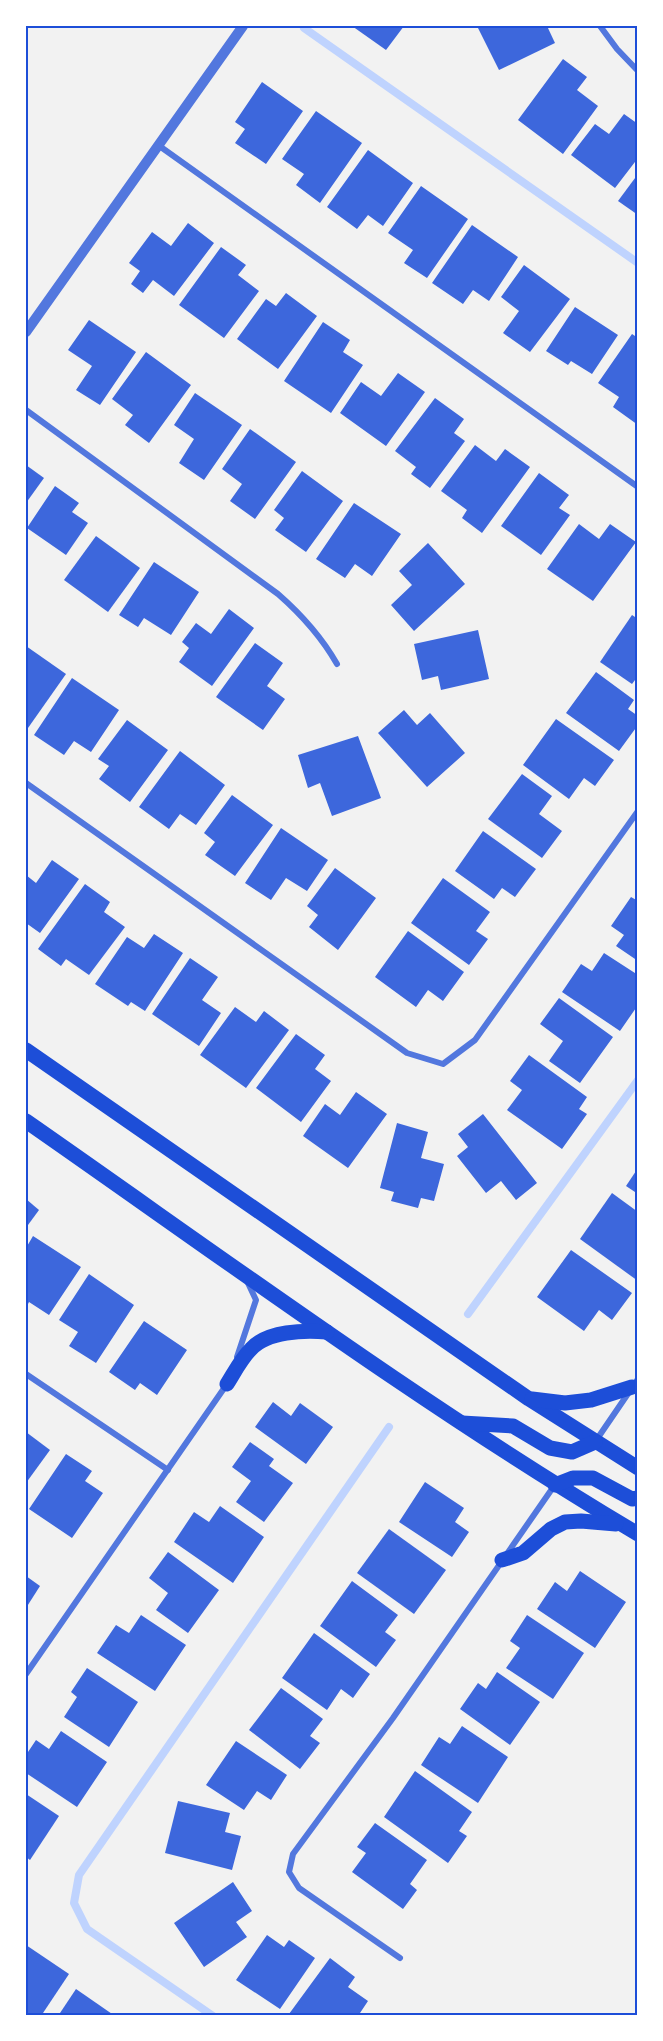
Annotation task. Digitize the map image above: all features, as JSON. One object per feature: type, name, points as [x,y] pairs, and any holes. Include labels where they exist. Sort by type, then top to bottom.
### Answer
[{"type":"main road","points":[[26,1050],[529,1399],[638,1468]]},
{"type":"main road","points":[[26,1121],[327,1332],[555,1485],[638,1534]]},
{"type":"main road","points":[[227,1384],[252,1347],[278,1335],[296,1332],[327,1332]]},
{"type":"main road","points":[[529,1399],[565,1403],[591,1400],[635,1383]]},
{"type":"main road","points":[[462,1423],[513,1426],[550,1448],[572,1452],[595,1442]]},
{"type":"main road","points":[[555,1485],[573,1478],[593,1478],[632,1499],[638,1498]]},
{"type":"main road","points":[[502,1560],[523,1553],[551,1528],[565,1522],[621,1524]]},
{"type":"street","points":[[26,332],[243,26]]},
{"type":"street","points":[[600,26],[617,49],[638,71]]},
{"type":"street","points":[[158,145],[638,487]]},
{"type":"street","points":[[26,410],[278,594],[302,615],[322,638],[337,664]]},
{"type":"street","points":[[26,783],[407,1053],[443,1064],[475,1040],[638,811]]},
{"type":"street","points":[[26,1674],[227,1384],[256,1300],[243,1272]]},
{"type":"street","points":[[26,1374],[168,1470]]},
{"type":"street","points":[[595,1442],[635,1383]]},
{"type":"street","points":[[400,1958],[299,1888],[289,1872],[293,1854],[393,1718],[555,1485]]},
{"type":"building","points":[[352,26],[404,26],[386,50]]},
{"type":"building","points":[[477,26],[547,26],[555,43],[499,70]]},
{"type":"building","points":[[563,59],[587,77],[577,90],[598,106],[563,154],[518,120]]},
{"type":"building","points":[[262,82],[303,111],[266,164],[235,143],[245,129],[235,122]]},
{"type":"building","points":[[316,111],[362,143],[320,203],[296,185],[304,174],[282,159]]},
{"type":"building","points":[[624,114],[638,124],[638,158],[615,188],[571,155],[595,124],[609,134]]},
{"type":"building","points":[[368,150],[413,183],[383,226],[368,215],[357,229],[327,207]]},
{"type":"building","points":[[638,174],[638,215],[618,201]]},
{"type":"building","points":[[421,186],[468,219],[427,278],[404,263],[413,250],[388,233]]},
{"type":"building","points":[[188,223],[214,243],[174,296],[153,280],[143,293],[131,284],[140,271],[129,263],[152,232],[171,246]]},
{"type":"building","points":[[472,225],[518,257],[489,301],[473,290],[463,304],[432,283]]},
{"type":"building","points":[[221,247],[246,265],[238,275],[259,291],[224,338],[179,305]]},
{"type":"building","points":[[524,265],[570,299],[530,352],[503,333],[519,311],[501,297]]},
{"type":"building","points":[[286,293],[317,316],[278,369],[237,339],[266,299],[276,306]]},
{"type":"building","points":[[575,307],[618,335],[592,374],[571,361],[568,365],[546,351]]},
{"type":"building","points":[[89,320],[136,352],[100,405],[76,390],[92,366],[68,350]]},
{"type":"building","points":[[323,322],[350,340],[343,352],[363,365],[331,413],[284,381]]},
{"type":"building","points":[[632,334],[638,338],[638,425],[613,407],[619,397],[598,383]]},
{"type":"building","points":[[146,352],[191,385],[149,443],[125,425],[133,415],[112,399]]},
{"type":"building","points":[[398,373],[425,392],[386,446],[340,413],[361,382],[381,396]]},
{"type":"building","points":[[195,393],[242,425],[204,480],[179,463],[194,439],[174,425]]},
{"type":"building","points":[[435,398],[464,419],[454,433],[465,441],[430,488],[411,474],[416,467],[395,451]]},
{"type":"building","points":[[250,429],[296,462],[255,519],[230,501],[242,484],[222,469]]},
{"type":"building","points":[[475,445],[496,461],[505,449],[530,467],[482,533],[462,518],[467,510],[441,491]]},
{"type":"building","points":[[26,465],[44,478],[26,503]]},
{"type":"building","points":[[302,471],[343,501],[306,552],[275,530],[284,518],[274,510]]},
{"type":"building","points":[[539,473],[569,495],[559,508],[570,515],[541,555],[501,526]]},
{"type":"building","points":[[55,486],[79,503],[72,512],[88,523],[66,555],[27,528]]},
{"type":"building","points":[[354,503],[401,534],[372,576],[355,564],[345,578],[316,559]]},
{"type":"building","points":[[579,524],[599,539],[610,524],[636,542],[593,601],[547,569]]},
{"type":"building","points":[[96,536],[140,568],[108,612],[64,580]]},
{"type":"building","points":[[428,543],[465,584],[414,631],[391,605],[412,585],[399,571]]},
{"type":"building","points":[[154,562],[199,592],[171,635],[144,618],[138,627],[119,615]]},
{"type":"building","points":[[229,609],[254,628],[212,686],[179,662],[189,648],[182,642],[196,623],[211,634]]},
{"type":"building","points":[[632,615],[638,619],[638,676],[632,684],[600,662]]},
{"type":"building","points":[[478,630],[489,679],[441,690],[438,676],[422,680],[414,644]]},
{"type":"building","points":[[255,643],[283,663],[267,686],[285,699],[263,730],[216,697]]},
{"type":"building","points":[[26,646],[66,674],[28,728],[26,726]]},
{"type":"building","points":[[596,672],[634,700],[628,709],[638,716],[638,725],[619,751],[566,713]]},
{"type":"building","points":[[72,678],[119,710],[91,752],[74,741],[64,755],[34,735]]},
{"type":"building","points":[[404,710],[417,725],[430,713],[465,753],[427,787],[378,733]]},
{"type":"building","points":[[556,719],[614,760],[595,786],[584,778],[569,799],[523,765]]},
{"type":"building","points":[[127,720],[168,750],[130,802],[99,779],[109,766],[98,759]]},
{"type":"building","points":[[358,736],[381,798],[332,816],[320,783],[308,788],[298,755]]},
{"type":"building","points":[[180,751],[225,785],[196,825],[180,814],[169,829],[139,807]]},
{"type":"building","points":[[522,774],[552,796],[539,814],[562,831],[542,858],[488,819]]},
{"type":"building","points":[[232,795],[273,825],[235,876],[205,855],[215,842],[204,833]]},
{"type":"building","points":[[281,828],[328,860],[307,891],[286,878],[271,900],[245,883]]},
{"type":"building","points":[[483,831],[536,869],[515,897],[502,888],[494,899],[455,871]]},
{"type":"building","points":[[52,860],[79,879],[40,933],[26,923],[26,875],[36,883]]},
{"type":"building","points":[[335,868],[376,898],[338,950],[309,927],[318,915],[307,906]]},
{"type":"building","points":[[443,878],[490,912],[476,931],[488,939],[469,965],[411,923]]},
{"type":"building","points":[[85,884],[110,902],[104,912],[125,927],[89,975],[66,959],[61,966],[38,949]]},
{"type":"building","points":[[631,897],[638,901],[638,961],[616,946],[624,935],[611,926]]},
{"type":"building","points":[[408,931],[464,972],[443,1001],[428,990],[416,1007],[375,977]]},
{"type":"building","points":[[154,934],[183,953],[145,1011],[131,1002],[128,1006],[95,984],[127,937],[144,948]]},
{"type":"building","points":[[604,953],[638,975],[638,1005],[620,1031],[562,992],[581,964],[592,971]]},
{"type":"building","points":[[190,958],[218,977],[202,1000],[221,1013],[199,1046],[152,1014]]},
{"type":"building","points":[[559,998],[613,1037],[580,1083],[549,1061],[563,1041],[540,1024]]},
{"type":"building","points":[[235,1007],[256,1022],[264,1011],[289,1030],[246,1088],[200,1055]]},
{"type":"building","points":[[296,1034],[325,1055],[315,1069],[331,1081],[301,1122],[256,1088]]},
{"type":"building","points":[[529,1055],[587,1097],[579,1109],[587,1114],[562,1149],[507,1110],[522,1090],[510,1081]]},
{"type":"building","points":[[356,1092],[387,1114],[348,1168],[303,1136],[325,1104],[340,1115]]},
{"type":"building","points":[[483,1114],[537,1183],[516,1200],[501,1181],[486,1193],[457,1156],[468,1147],[458,1134]]},
{"type":"building","points":[[397,1123],[428,1132],[421,1158],[444,1164],[434,1201],[421,1198],[418,1208],[391,1201],[394,1192],[380,1188]]},
{"type":"building","points":[[638,1168],[638,1194],[626,1186]]},
{"type":"building","points":[[612,1193],[638,1212],[638,1281],[580,1239]]},
{"type":"building","points":[[26,1199],[39,1210],[28,1225],[26,1223]]},
{"type":"building","points":[[33,1236],[81,1267],[49,1315],[29,1302],[26,1308],[26,1248]]},
{"type":"building","points":[[571,1250],[632,1293],[612,1320],[599,1310],[584,1331],[537,1297]]},
{"type":"building","points":[[89,1274],[134,1305],[96,1363],[69,1346],[78,1332],[59,1320]]},
{"type":"building","points":[[144,1321],[187,1350],[157,1395],[140,1383],[135,1390],[109,1372]]},
{"type":"building","points":[[273,1402],[291,1416],[300,1403],[333,1427],[306,1464],[255,1427]]},
{"type":"building","points":[[26,1432],[50,1450],[26,1483]]},
{"type":"building","points":[[250,1442],[274,1459],[269,1466],[293,1483],[264,1522],[236,1502],[251,1481],[232,1467]]},
{"type":"building","points":[[66,1454],[92,1471],[85,1481],[103,1493],[72,1538],[29,1509]]},
{"type":"building","points":[[425,1482],[464,1508],[455,1522],[469,1532],[452,1557],[399,1522]]},
{"type":"building","points":[[220,1506],[264,1537],[233,1583],[174,1542],[194,1512],[209,1522]]},
{"type":"building","points":[[389,1529],[446,1570],[414,1614],[357,1573]]},
{"type":"building","points":[[168,1552],[219,1590],[188,1633],[156,1610],[168,1593],[149,1578]]},
{"type":"building","points":[[580,1571],[626,1602],[595,1648],[537,1609],[555,1582],[567,1591]]},
{"type":"building","points":[[26,1576],[40,1586],[26,1608]]},
{"type":"building","points":[[352,1581],[398,1615],[385,1632],[396,1640],[376,1667],[320,1626]]},
{"type":"building","points":[[141,1615],[186,1645],[155,1691],[97,1653],[116,1625],[129,1633]]},
{"type":"building","points":[[527,1615],[584,1653],[553,1699],[506,1668],[520,1648],[510,1641]]},
{"type":"building","points":[[314,1633],[370,1674],[353,1698],[341,1689],[327,1710],[282,1678]]},
{"type":"building","points":[[87,1668],[138,1702],[109,1747],[64,1717],[77,1697],[71,1692]]},
{"type":"building","points":[[497,1672],[540,1702],[510,1745],[460,1709],[478,1683],[486,1689]]},
{"type":"building","points":[[281,1688],[323,1719],[310,1736],[320,1743],[300,1769],[249,1730]]},
{"type":"building","points":[[462,1726],[508,1757],[478,1803],[421,1765],[439,1737],[450,1744]]},
{"type":"building","points":[[61,1731],[107,1762],[77,1807],[26,1773],[26,1755],[36,1740],[49,1749]]},
{"type":"building","points":[[236,1741],[287,1775],[271,1800],[257,1791],[244,1810],[206,1785]]},
{"type":"building","points":[[415,1771],[472,1812],[459,1831],[467,1836],[448,1863],[384,1817]]},
{"type":"building","points":[[26,1794],[59,1816],[30,1860],[26,1857]]},
{"type":"building","points":[[178,1801],[230,1813],[225,1832],[241,1836],[232,1870],[165,1853]]},
{"type":"building","points":[[375,1823],[427,1860],[410,1884],[417,1890],[403,1909],[352,1872],[366,1853],[357,1847]]},
{"type":"building","points":[[233,1882],[252,1911],[236,1922],[247,1937],[204,1967],[174,1923]]},
{"type":"building","points":[[267,1935],[284,1947],[289,1940],[315,1958],[280,2009],[236,1980]]},
{"type":"building","points":[[26,1945],[69,1974],[41,2016],[31,2016],[26,2012]]},
{"type":"building","points":[[330,1958],[355,1977],[348,1987],[368,2001],[358,2016],[291,2016],[289,2014]]},
{"type":"building","points":[[76,1989],[115,2016],[58,2016]]},
{"type":"waterway","points":[[304,28],[638,263]]},
{"type":"waterway","points":[[468,1314],[638,1080]]},
{"type":"waterway","points":[[213,2016],[87,1929],[74,1903],[79,1875],[389,1427]]}]
